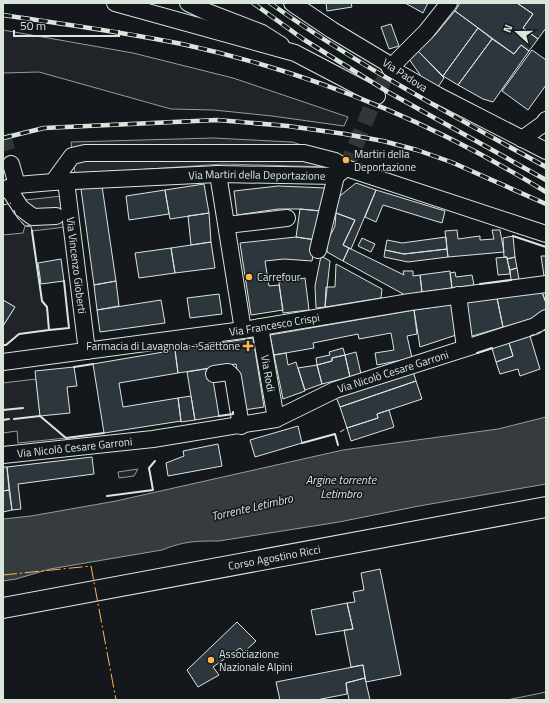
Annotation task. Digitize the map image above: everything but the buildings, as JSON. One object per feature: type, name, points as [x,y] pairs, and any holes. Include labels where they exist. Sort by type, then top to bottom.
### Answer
[{"type":"main road","name":"Corso Agostino Ricci","points":[[3,608],[546,507]]},
{"type":"street","points":[[115,3],[295,53]]},
{"type":"street","points":[[188,3],[262,33],[295,53],[377,95]]},
{"type":"street","name":"Via Padova","points":[[292,3],[332,30],[387,63],[390,68],[437,95],[546,151]]},
{"type":"street","points":[[390,68],[426,32],[449,3]]},
{"type":"street","points":[[522,139],[543,124],[546,120]]},
{"type":"street","points":[[59,181],[72,156],[85,153],[304,153],[335,161],[341,172],[318,250]]},
{"type":"street","points":[[11,164],[10,188],[21,208],[32,217],[56,216]]},
{"type":"street","name":"Via Martiri della Deportazione","points":[[10,188],[59,181],[218,174],[341,172],[546,234]]},
{"type":"street","points":[[218,174],[243,330]]},
{"type":"street","name":"Via Vincenzo Gioberti","points":[[59,181],[87,351]]},
{"type":"street","points":[[226,225],[286,218]]},
{"type":"street","name":"Via Francesco Crispi","points":[[3,362],[243,330],[410,302],[546,284]]},
{"type":"street","points":[[458,295],[465,348]]},
{"type":"street","name":"Via Nicolò Cesare Garroni","points":[[3,455],[153,440],[276,419],[336,390],[535,326],[546,318]]},
{"type":"street","name":"Via Rodi","points":[[260,327],[276,419]]},
{"type":"street","points":[[214,374],[228,372],[233,377],[241,426]]},
{"type":"shaded area","points":[[3,30],[133,53],[233,78],[348,117],[344,126],[214,110],[171,109],[39,72],[3,73]]},
{"type":"shaded area","points":[[213,138],[292,142],[337,156],[331,167],[223,164],[75,174],[71,142]]},
{"type":"shaded area","points":[[62,196],[66,227],[32,231],[31,226],[25,226],[16,216],[11,203],[25,200]]},
{"type":"shaded area","points":[[25,226],[31,226],[42,301],[47,307],[49,330],[19,334],[6,345],[3,345],[3,326],[15,307],[3,300],[3,235],[23,233]]},
{"type":"shaded area","points":[[36,379],[40,416],[66,438],[18,443],[17,431],[3,433],[3,383]]},
{"type":"shaded area","points":[[138,469],[134,476],[119,478],[118,472]]},
{"type":"shaded area","points":[[546,692],[546,700],[507,700]]},
{"type":"water","name":"Argine torrente Letimbro","points":[[546,417],[546,484],[419,506],[339,522],[219,541],[197,541],[184,543],[162,550],[50,569],[16,579],[3,581],[3,519],[31,516],[116,501],[343,450],[498,429]]},
{"type":"tunnel","points":[[379,90],[390,68]]},
{"type":"tunnel","points":[[346,168],[374,101]]},
{"type":"tunnel","points":[[3,135],[11,164]]},
{"type":"railway","points":[[253,3],[303,39],[388,92],[546,180]]},
{"type":"railway","points":[[270,3],[303,26],[371,68],[440,109],[546,167]]},
{"type":"railway","points":[[3,15],[182,44],[277,69],[324,85],[415,122],[460,144],[546,192]]},
{"type":"railway","points":[[3,138],[44,128],[217,120],[288,126],[383,141],[417,150],[451,162],[546,204]]},
{"type":"fence","points":[[3,205],[11,203]]},
{"type":"fence","points":[[14,210],[16,216],[25,226],[31,226],[32,231]]},
{"type":"fence","points":[[530,336],[545,330]]},
{"type":"fence","points":[[340,432],[347,428]]},
{"type":"wall","points":[[32,231],[42,301],[47,307],[49,330],[69,328],[64,281]]},
{"type":"wall","points":[[513,236],[546,247]]},
{"type":"wall","points":[[480,284],[511,280]]},
{"type":"wall","points":[[3,345],[6,345],[19,334],[49,330]]},
{"type":"wall","points":[[477,353],[492,348]]},
{"type":"wall","points":[[74,367],[93,364]]},
{"type":"wall","points":[[3,410],[23,408]]},
{"type":"wall","points":[[219,416],[233,414],[233,412]]},
{"type":"wall","points":[[14,419],[40,416],[66,438],[104,433]]},
{"type":"wall","points":[[3,420],[9,419]]},
{"type":"wall","points":[[302,443],[335,434],[338,445]]},
{"type":"wall","points":[[107,496],[153,490],[149,468],[155,461]]},
{"type":"power","points":[[3,575],[91,566],[116,700]]},
{"type":"place","name":"Martiri della Deportazione","points":[[346,160]]},
{"type":"place","name":"Carrefour","points":[[249,277]]},
{"type":"place","name":"Farmacia di Lavagnola - Saettone","points":[[248,346]]},
{"type":"place","name":"Associazione Nazionale Alpini","points":[[211,660]]},
{"type":"water label","name":"Torrente Letimbro","points":[[252,507]]}]
